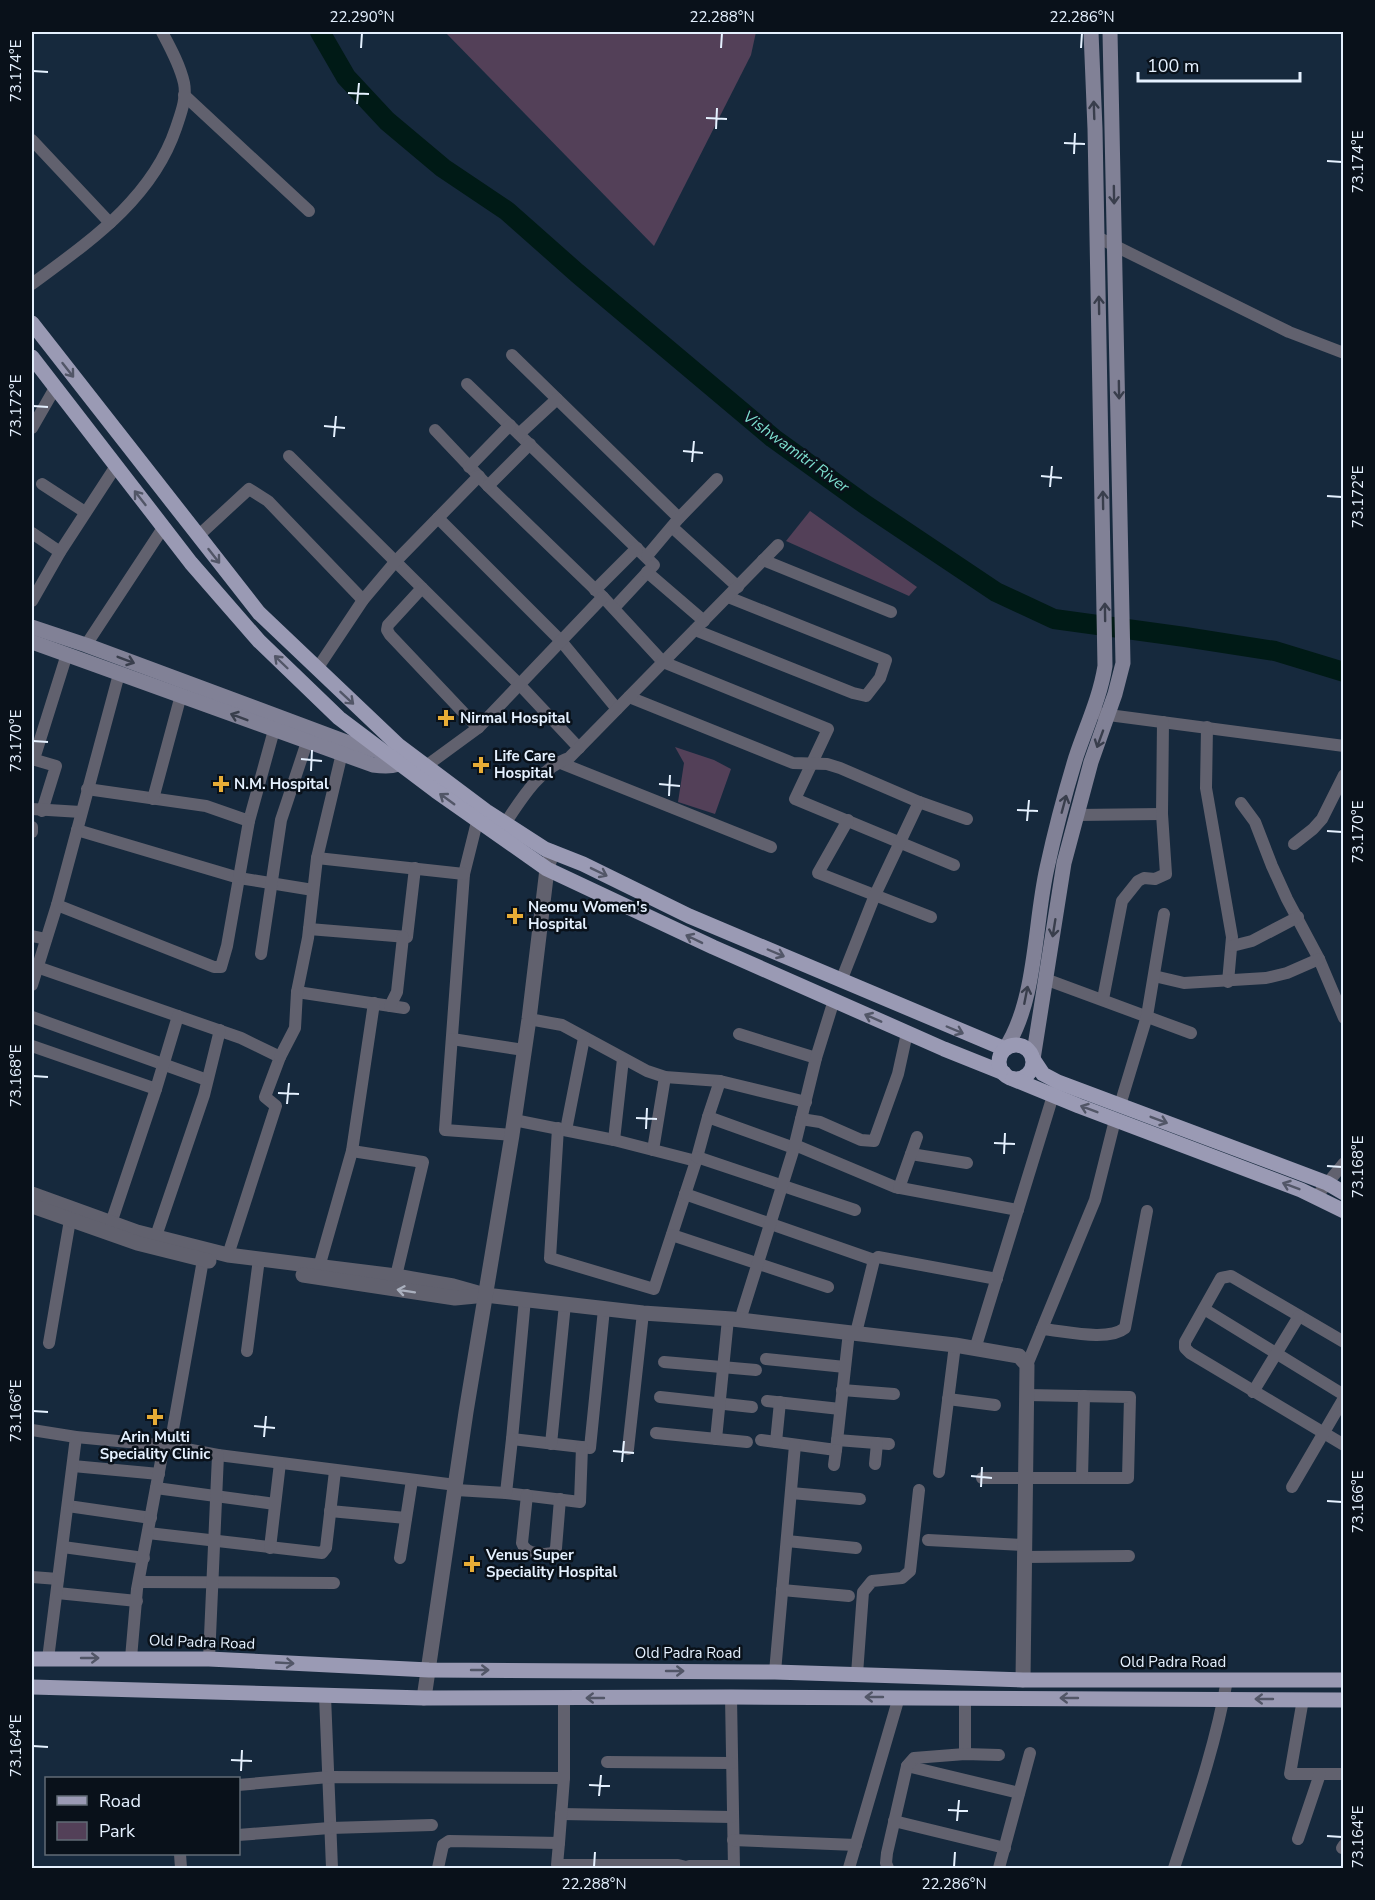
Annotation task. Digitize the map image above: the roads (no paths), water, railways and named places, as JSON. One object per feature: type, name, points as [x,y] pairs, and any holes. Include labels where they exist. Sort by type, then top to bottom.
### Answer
[{"type":"main road","points":[[1091,32],[1106,666],[1101,689],[1076,759],[1047,869],[1026,1001],[1013,1036],[1002,1052],[999,1063],[1009,1076],[1055,1089],[1327,1184],[1341,1201]]},
{"type":"main road","points":[[32,642],[373,765],[389,767],[406,760],[426,766],[547,869],[713,947],[906,1033],[1009,1076],[1019,1079],[1028,1074],[1033,1065],[1064,863],[1091,762],[1123,663],[1123,556],[1110,32]]},
{"type":"main road","points":[[32,323],[259,613],[317,669],[392,749]]},
{"type":"main road","points":[[32,357],[163,528],[259,641],[339,718],[392,749],[477,822],[501,829],[583,864],[689,916],[1005,1049]]},
{"type":"main road","points":[[32,627],[349,743],[392,749]]},
{"type":"main road","points":[[1005,1049],[1020,1045],[1029,1050],[1055,1089]]},
{"type":"main road","points":[[1118,1112],[1316,1197],[1341,1201]]},
{"type":"main road","name":"Old Padra Road","points":[[32,1659],[209,1659],[429,1670],[775,1672],[1023,1680],[1344,1680]]},
{"type":"main road","points":[[32,1688],[424,1698],[965,1697],[1344,1700]]},
{"type":"street","points":[[32,284],[97,236],[134,200],[153,174],[172,140],[182,110],[183,82],[162,32]]},
{"type":"street","points":[[184,95],[309,212]]},
{"type":"street","points":[[32,140],[110,223]]},
{"type":"street","points":[[1097,237],[1289,332],[1344,353]]},
{"type":"street","points":[[512,355],[738,587]]},
{"type":"street","points":[[467,384],[654,565],[614,608]]},
{"type":"street","points":[[32,428],[55,388]]},
{"type":"street","points":[[519,434],[557,399]]},
{"type":"street","points":[[317,669],[363,600],[394,562],[438,518],[510,425]]},
{"type":"street","points":[[435,430],[488,486],[614,608],[663,662],[828,729],[795,799],[954,865]]},
{"type":"street","points":[[488,486],[530,444]]},
{"type":"street","points":[[289,456],[519,684],[579,748]]},
{"type":"street","points":[[32,601],[36,583],[60,552],[116,466]]},
{"type":"street","points":[[647,556],[717,479]]},
{"type":"street","points":[[42,484],[85,512]]},
{"type":"street","points":[[198,536],[249,489],[268,501],[363,600]]},
{"type":"street","points":[[438,518],[561,641],[617,709]]},
{"type":"street","points":[[86,645],[163,528]]},
{"type":"street","points":[[32,533],[60,552]]},
{"type":"street","points":[[501,829],[528,789],[558,762],[569,758],[778,545]]},
{"type":"street","points":[[426,766],[478,728],[561,641],[637,548]]},
{"type":"street","points":[[763,560],[891,612]]},
{"type":"street","points":[[647,572],[700,625],[853,693],[866,696],[880,678],[886,660],[728,597]]},
{"type":"street","points":[[422,588],[388,625],[387,630],[478,728]]},
{"type":"street","points":[[67,654],[33,759],[56,766],[37,810],[81,812]]},
{"type":"street","points":[[32,984],[57,905],[119,674]]},
{"type":"street","points":[[153,799],[181,695]]},
{"type":"street","points":[[629,697],[793,763],[827,764],[840,768],[919,802],[967,819]]},
{"type":"street","points":[[1092,713],[1344,746]]},
{"type":"street","points":[[1103,999],[1122,901],[1138,881],[1144,878],[1155,879],[1166,874],[1162,814],[1163,722]]},
{"type":"street","points":[[1207,728],[1206,788],[1232,946],[1228,982]]},
{"type":"street","points":[[57,905],[214,967],[221,967],[227,946],[249,821],[274,730]]},
{"type":"street","points":[[261,954],[281,820],[307,742]]},
{"type":"street","points":[[228,1255],[276,1106],[265,1097],[280,1057],[295,1028],[297,992],[309,929],[317,858],[342,753]]},
{"type":"street","points":[[558,762],[771,847]]},
{"type":"street","points":[[1294,844],[1322,819],[1344,775]]},
{"type":"street","points":[[87,789],[206,806],[249,821]]},
{"type":"street","points":[[841,981],[875,895],[919,802]]},
{"type":"street","points":[[1241,803],[1255,822],[1272,866],[1319,959],[1344,1018]]},
{"type":"street","points":[[1077,814],[1162,814]]},
{"type":"street","points":[[848,820],[818,873],[931,917]]},
{"type":"street","points":[[477,822],[464,874],[446,1130],[562,1129],[696,1159],[783,1185],[855,1210]]},
{"type":"street","points":[[32,827],[32,832]]},
{"type":"street","points":[[77,830],[239,878],[313,890]]},
{"type":"street","points":[[424,1698],[484,1295],[513,1128],[547,869],[552,852]]},
{"type":"street","points":[[317,858],[464,874]]},
{"type":"street","points":[[309,929],[407,937],[415,868]]},
{"type":"street","points":[[1023,1680],[1027,1365],[1095,1200],[1147,1016],[1164,914]]},
{"type":"street","points":[[1232,946],[1252,941],[1298,917]]},
{"type":"street","points":[[32,936],[46,939]]},
{"type":"street","points":[[390,1006],[397,992],[403,937]]},
{"type":"street","points":[[1154,976],[1184,983],[1228,982],[1276,976],[1319,959]]},
{"type":"street","points":[[37,967],[220,1030],[280,1057]]},
{"type":"street","points":[[1045,979],[1191,1033]]},
{"type":"street","points":[[297,992],[404,1008]]},
{"type":"street","points":[[716,1439],[724,1366],[734,1319],[758,1264],[783,1185],[816,1058],[834,1000]]},
{"type":"street","points":[[319,1267],[338,1187],[352,1151],[374,1003]]},
{"type":"street","points":[[111,1223],[178,1016]]},
{"type":"street","points":[[32,1017],[207,1080]]},
{"type":"street","points":[[529,1019],[562,1025],[623,1059],[665,1077],[720,1081],[806,1102]]},
{"type":"street","points":[[156,1236],[207,1080],[220,1030]]},
{"type":"street","points":[[801,1119],[820,1122],[861,1140],[874,1141],[898,1074],[906,1033]]},
{"type":"street","points":[[739,1034],[816,1058]]},
{"type":"street","points":[[584,1038],[562,1129],[550,1258],[654,1289],[720,1081]]},
{"type":"street","points":[[452,1039],[524,1050]]},
{"type":"street","points":[[32,1046],[156,1089]]},
{"type":"street","points":[[614,1140],[623,1059]]},
{"type":"street","points":[[653,1150],[665,1077]]},
{"type":"street","points":[[975,1349],[1055,1089]]},
{"type":"street","points":[[708,1117],[794,1147],[899,1188],[1018,1210]]},
{"type":"street","points":[[899,1188],[917,1137]]},
{"type":"street","points":[[352,1151],[423,1162],[396,1276]]},
{"type":"street","points":[[911,1154],[967,1163]]},
{"type":"street","points":[[1316,1197],[1344,1163]]},
{"type":"street","points":[[32,1194],[111,1223],[258,1264],[455,1298],[484,1295]]},
{"type":"street","points":[[685,1194],[874,1260],[883,1257],[997,1279]]},
{"type":"street","points":[[32,1206],[137,1243],[204,1260],[319,1267],[396,1276],[453,1286],[484,1295],[642,1313],[734,1319],[956,1344],[1019,1356],[1027,1365]]},
{"type":"street","points":[[1042,1329],[1106,1335],[1114,1334],[1125,1328],[1147,1211]]},
{"type":"street","points":[[49,1343],[70,1220]]},
{"type":"street","points":[[672,1235],[828,1287]]},
{"type":"street","points":[[131,1658],[139,1582],[156,1488],[167,1446],[204,1260]]},
{"type":"street","points":[[834,1465],[845,1367],[852,1333],[874,1260]]},
{"type":"street","points":[[247,1351],[258,1264]]},
{"type":"street","points":[[1344,1342],[1231,1275],[1221,1278],[1185,1342],[1185,1348],[1190,1353],[1344,1445]]},
{"type":"street","points":[[506,1493],[525,1299]]},
{"type":"street","points":[[551,1443],[565,1304]]},
{"type":"street","points":[[512,1439],[590,1448],[604,1309]]},
{"type":"street","points":[[1204,1309],[1344,1396],[1292,1488]]},
{"type":"street","points":[[628,1449],[642,1313]]},
{"type":"street","points":[[1253,1392],[1299,1316]]},
{"type":"street","points":[[939,1472],[956,1344]]},
{"type":"street","points":[[766,1359],[845,1367]]},
{"type":"street","points":[[664,1362],[756,1370]]},
{"type":"street","points":[[842,1390],[894,1394]]},
{"type":"street","points":[[982,1478],[1128,1478],[1130,1397],[1027,1395]]},
{"type":"street","points":[[660,1396],[752,1407]]},
{"type":"street","points":[[1082,1478],[1084,1396]]},
{"type":"street","points":[[948,1399],[995,1405]]},
{"type":"street","points":[[767,1401],[840,1409]]},
{"type":"street","points":[[776,1442],[780,1402]]},
{"type":"street","points":[[32,1430],[167,1446],[456,1488],[580,1502],[582,1447]]},
{"type":"street","points":[[656,1433],[747,1442]]},
{"type":"street","points":[[48,1659],[76,1437]]},
{"type":"street","points":[[761,1440],[795,1444],[883,1444],[875,1464]]},
{"type":"street","points":[[775,1672],[795,1444]]},
{"type":"street","points":[[209,1659],[218,1455]]},
{"type":"street","points":[[270,1548],[280,1463]]},
{"type":"street","points":[[73,1466],[159,1474]]},
{"type":"street","points":[[148,1533],[214,1542],[324,1552],[335,1471]]},
{"type":"street","points":[[400,1558],[412,1480]]},
{"type":"street","points":[[156,1488],[275,1504]]},
{"type":"street","points":[[857,1674],[863,1592],[872,1581],[902,1578],[910,1571],[919,1490]]},
{"type":"street","points":[[791,1493],[860,1499]]},
{"type":"street","points":[[527,1495],[522,1543],[526,1551],[549,1554],[553,1553],[556,1548],[560,1499]]},
{"type":"street","points":[[68,1506],[151,1518]]},
{"type":"street","points":[[330,1510],[406,1518]]},
{"type":"street","points":[[928,1540],[1025,1551],[1129,1556]]},
{"type":"street","points":[[787,1541],[856,1548]]},
{"type":"street","points":[[63,1547],[144,1558]]},
{"type":"street","points":[[32,1577],[58,1579]]},
{"type":"street","points":[[139,1582],[333,1583]]},
{"type":"street","points":[[782,1590],[849,1596]]},
{"type":"street","points":[[57,1593],[137,1601]]},
{"type":"street","points":[[1174,1869],[1224,1699],[1227,1680]]},
{"type":"street","points":[[326,1696],[332,1869]]},
{"type":"street","points":[[564,1698],[564,1778],[557,1867],[678,1865],[691,1868],[734,1867],[731,1697]]},
{"type":"street","points":[[849,1869],[900,1697]]},
{"type":"street","points":[[965,1697],[965,1754]]},
{"type":"street","points":[[1303,1699],[1290,1774],[1344,1774]]},
{"type":"street","points":[[999,1869],[1030,1753]]},
{"type":"street","points":[[888,1869],[887,1853],[907,1766],[915,1758],[965,1754],[999,1755]]},
{"type":"street","points":[[607,1762],[732,1763]]},
{"type":"street","points":[[907,1766],[1019,1793]]},
{"type":"street","points":[[1298,1839],[1320,1774]]},
{"type":"street","points":[[240,1785],[328,1777],[564,1778]]},
{"type":"street","points":[[561,1814],[732,1817]]},
{"type":"street","points":[[894,1821],[1005,1848]]},
{"type":"street","points":[[240,1835],[330,1828],[432,1826]]},
{"type":"street","points":[[733,1840],[856,1845]]},
{"type":"street","points":[[438,1869],[443,1845],[449,1841],[559,1843]]},
{"type":"waterway","name":"Vishwamitri River","points":[[320,32],[346,77],[387,121],[443,168],[507,211],[773,438],[866,505],[996,592],[1054,619],[1275,651],[1344,672]]},
{"type":"place","name":"Nirmal Hospital","points":[[446,718]]},
{"type":"place","name":"Life Care Hospital","points":[[481,765]]},
{"type":"place","name":"N.M. Hospital","points":[[221,784]]},
{"type":"place","name":"Neomu Women's Hospital","points":[[515,916]]},
{"type":"place","name":"Arin Multi Speciality Clinic","points":[[155,1417]]},
{"type":"place","name":"Venus Super Speciality Hospital","points":[[472,1564]]}]
